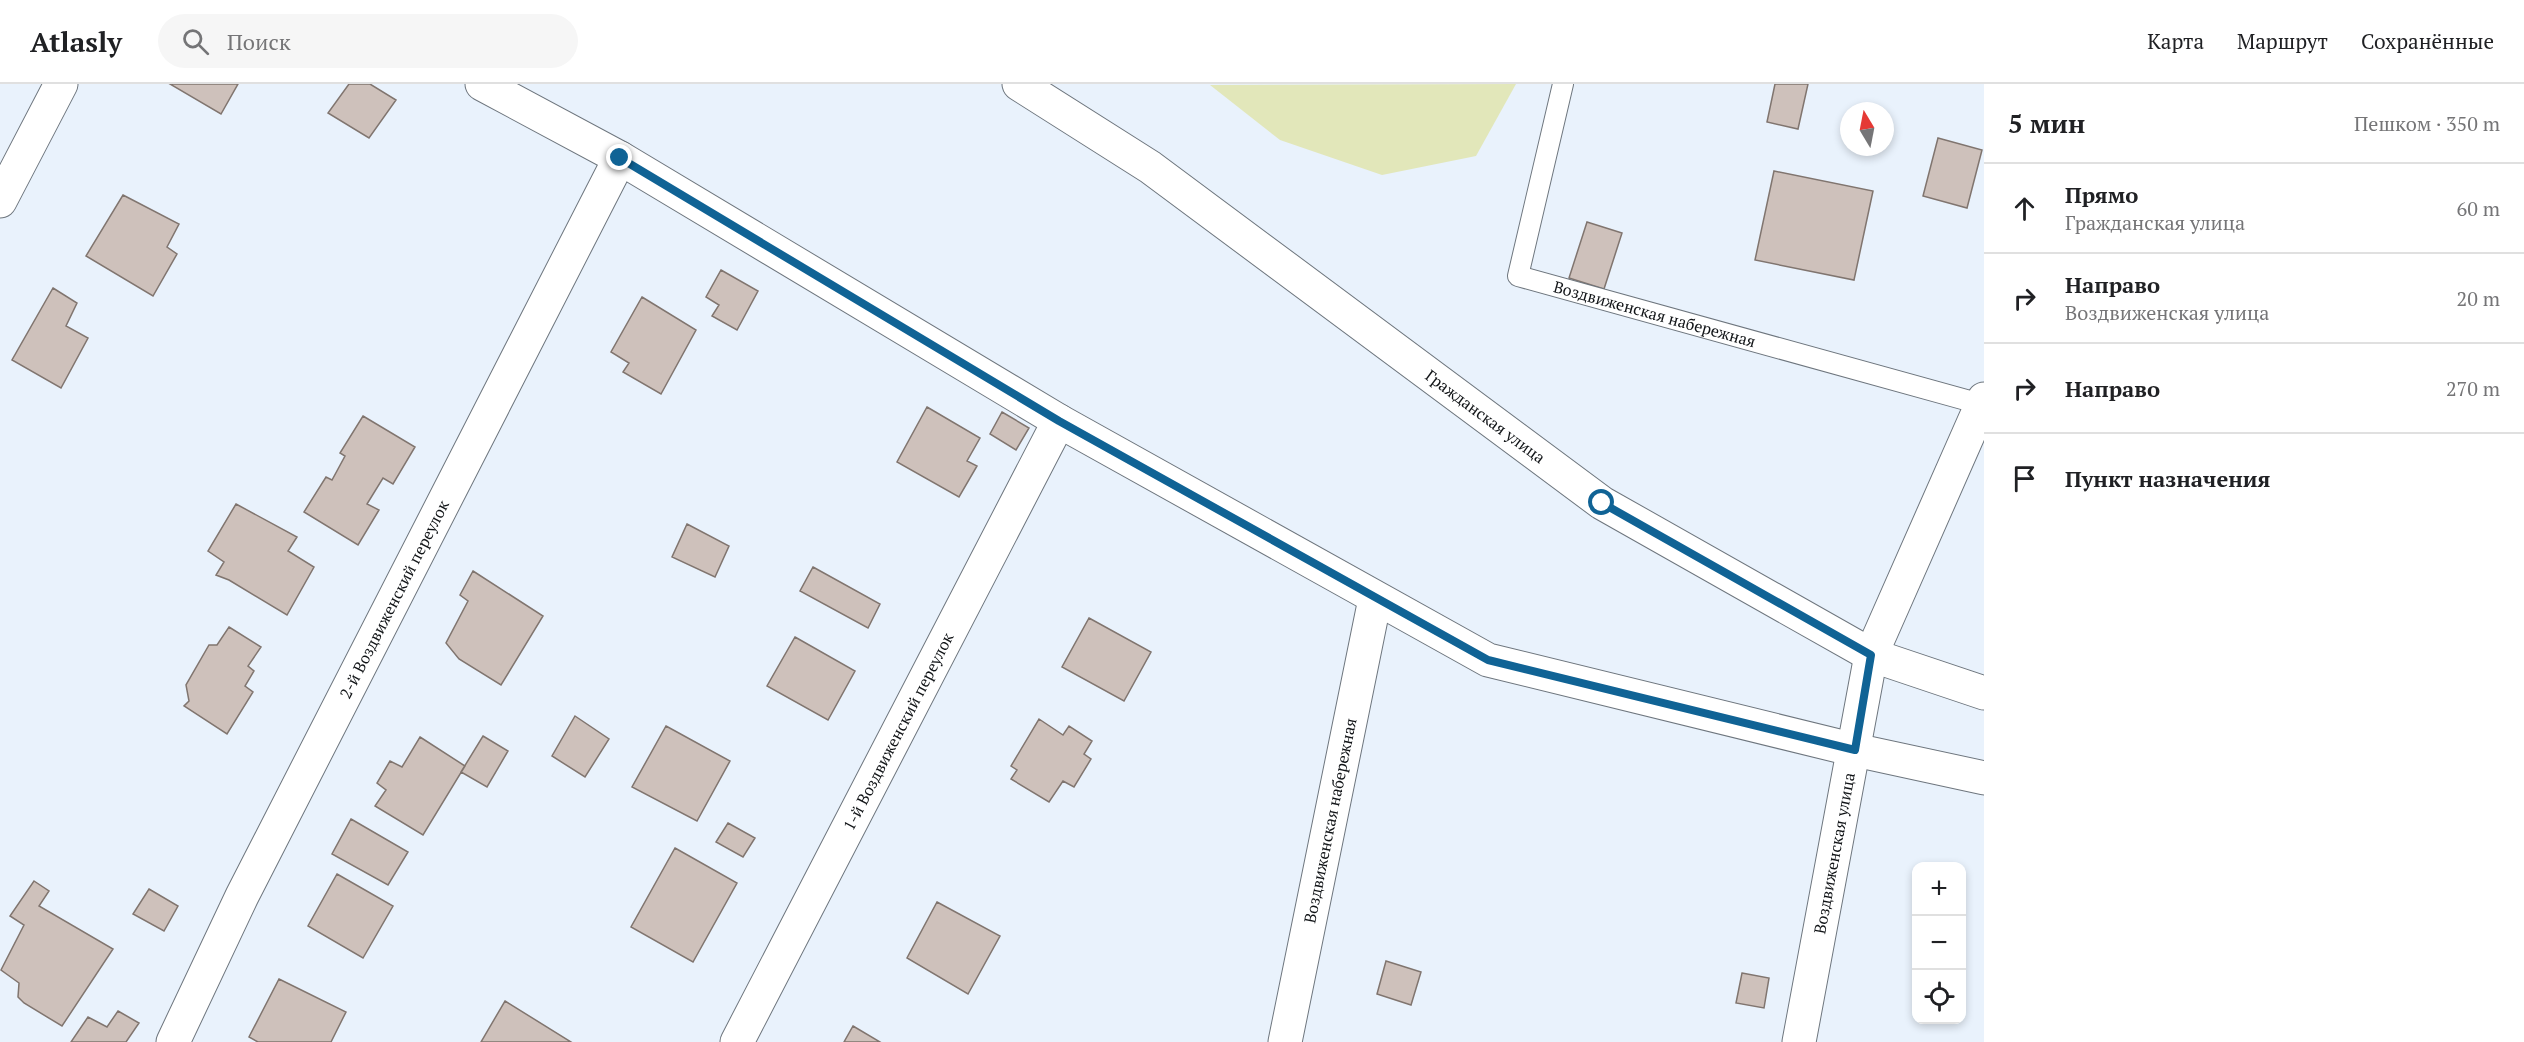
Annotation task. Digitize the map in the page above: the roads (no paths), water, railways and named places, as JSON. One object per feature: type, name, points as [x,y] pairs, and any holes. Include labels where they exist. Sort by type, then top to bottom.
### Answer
[{"type":"street","points":[[0,201],[61,84]]},
{"type":"street","points":[[482,84],[620,158],[1059,421],[1488,660],[1855,750],[1984,778]]},
{"type":"street","name":"Гражданская улица","points":[[1019,84],[1150,167],[1602,503],[1871,655],[1984,693]]},
{"type":"street","name":"2-й Воздвиженский переулок","points":[[173,1042],[242,896],[620,158]]},
{"type":"street","name":"Воздвиженская улица","points":[[1799,1042],[1871,655],[1983,403]]},
{"type":"street","name":"1-й Воздвиженский переулок","points":[[737,1042],[1059,421]]},
{"type":"street","name":"Воздвиженская набережная","points":[[1285,1042],[1375,599]]},
{"type":"lane","name":"Воздвиженская набережная","points":[[1563,84],[1518,276],[1983,403]]}]
